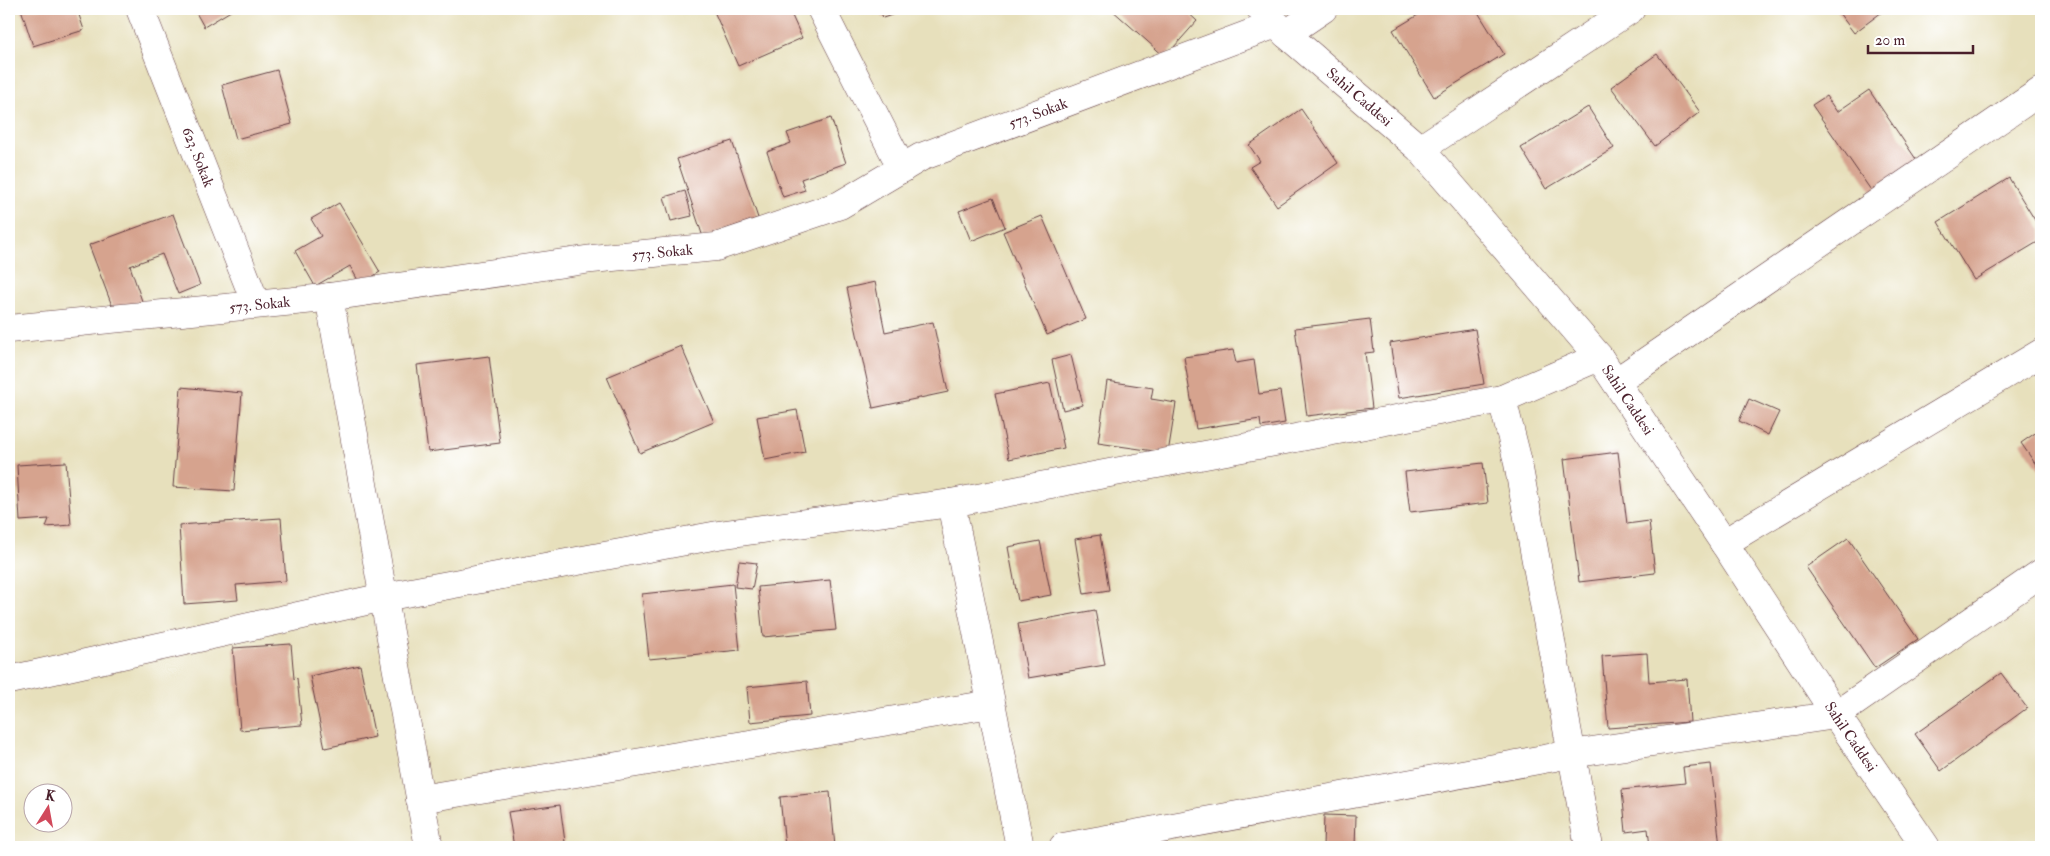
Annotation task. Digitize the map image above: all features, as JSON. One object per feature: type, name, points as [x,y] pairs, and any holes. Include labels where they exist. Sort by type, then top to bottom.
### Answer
[{"type":"street","name":"623. Sokak","points":[[140,9],[256,304]]},
{"type":"street","points":[[821,9],[902,169]]},
{"type":"street","name":"573. Sokak","points":[[9,329],[329,297],[592,259],[716,247],[840,205],[921,157],[1275,22],[1323,9]]},
{"type":"street","points":[[1420,149],[1631,9]]},
{"type":"street","name":"Sahil Caddesi","points":[[1275,22],[1420,149],[1599,357],[1724,543],[1836,715],[1926,847]]},
{"type":"street","points":[[1616,382],[2041,91]]},
{"type":"street","points":[[329,297],[429,847]]},
{"type":"street","points":[[1724,543],[2041,353]]},
{"type":"street","points":[[9,680],[384,597],[718,535],[951,503],[1502,399],[1599,357]]},
{"type":"street","points":[[1502,399],[1517,458],[1589,847]]},
{"type":"street","points":[[951,503],[1020,847]]},
{"type":"street","points":[[1063,847],[1571,754],[1836,715],[2041,573]]},
{"type":"street","points":[[420,799],[991,704]]},
{"type":"building","points":[[21,9],[77,9],[84,30],[33,46]]},
{"type":"building","points":[[194,9],[234,9],[204,27]]},
{"type":"building","points":[[713,9],[789,9],[802,38],[738,66]]},
{"type":"building","points":[[880,9],[909,9],[883,18]]},
{"type":"building","points":[[1111,9],[1184,9],[1197,21],[1165,57]]},
{"type":"building","points":[[1428,9],[1476,9],[1504,54],[1434,97],[1393,30]]},
{"type":"building","points":[[1836,9],[1886,9],[1854,33]]},
{"type":"building","points":[[1657,54],[1700,112],[1655,146],[1611,87]]},
{"type":"building","points":[[277,70],[292,124],[236,139],[222,85]]},
{"type":"building","points":[[1869,90],[1920,165],[1875,196],[1812,105],[1826,96],[1837,112]]},
{"type":"building","points":[[1588,107],[1614,148],[1546,189],[1521,148]]},
{"type":"building","points":[[1301,109],[1338,163],[1277,206],[1250,167],[1260,161],[1249,145]]},
{"type":"building","points":[[831,118],[846,163],[801,179],[805,190],[783,197],[767,152],[791,143],[787,133]]},
{"type":"building","points":[[732,141],[758,218],[703,237],[677,159]]},
{"type":"building","points":[[2009,178],[2041,230],[2041,240],[1974,280],[1938,222]]},
{"type":"building","points":[[685,191],[692,216],[671,221],[664,197]]},
{"type":"building","points":[[993,198],[1005,227],[971,241],[959,211]]},
{"type":"building","points":[[339,203],[380,272],[360,284],[350,266],[315,286],[295,251],[321,236],[311,219]]},
{"type":"building","points":[[173,214],[200,285],[178,294],[162,254],[130,266],[142,301],[114,311],[89,245]]},
{"type":"building","points":[[1042,216],[1086,319],[1047,335],[1003,232]]},
{"type":"building","points":[[875,282],[885,332],[933,322],[948,392],[873,408],[847,288]]},
{"type":"building","points":[[1370,319],[1374,352],[1365,353],[1372,408],[1307,416],[1295,328]]},
{"type":"building","points":[[1475,329],[1484,384],[1399,398],[1390,343]]},
{"type":"building","points":[[681,346],[714,422],[640,453],[607,377]]},
{"type":"building","points":[[1233,350],[1236,363],[1254,360],[1259,394],[1280,391],[1285,423],[1261,427],[1260,419],[1196,429],[1184,357]]},
{"type":"building","points":[[1071,355],[1083,405],[1063,410],[1052,360]]},
{"type":"building","points":[[489,356],[500,443],[428,452],[417,365]]},
{"type":"building","points":[[1107,381],[1153,388],[1151,399],[1176,403],[1168,453],[1098,443]]},
{"type":"building","points":[[1050,383],[1064,448],[1009,459],[995,394]]},
{"type":"building","points":[[181,387],[242,393],[234,491],[173,487]]},
{"type":"building","points":[[1749,399],[1779,412],[1768,435],[1739,421]]},
{"type":"building","points":[[797,410],[805,452],[765,460],[757,417]]},
{"type":"building","points":[[2041,429],[2041,472],[2021,443]]},
{"type":"building","points":[[1618,452],[1627,524],[1649,521],[1655,573],[1579,582],[1564,459]]},
{"type":"building","points":[[66,462],[71,525],[46,527],[49,519],[20,521],[17,465]]},
{"type":"building","points":[[1483,463],[1488,503],[1410,512],[1405,472]]},
{"type":"building","points":[[281,518],[286,581],[236,585],[238,600],[184,604],[179,525]]},
{"type":"building","points":[[1100,535],[1109,590],[1084,594],[1075,539]]},
{"type":"building","points":[[1848,538],[1918,639],[1875,668],[1806,567]]},
{"type":"building","points":[[1040,541],[1051,595],[1018,601],[1008,547]]},
{"type":"building","points":[[739,561],[757,563],[752,589],[735,587]]},
{"type":"building","points":[[830,580],[836,630],[763,637],[758,587]]},
{"type":"building","points":[[733,584],[740,650],[649,659],[642,594]]},
{"type":"building","points":[[1095,610],[1105,665],[1028,678],[1018,624]]},
{"type":"building","points":[[291,644],[294,679],[297,678],[302,725],[240,730],[233,648]]},
{"type":"building","points":[[1647,653],[1649,682],[1687,679],[1690,722],[1608,728],[1602,656]]},
{"type":"building","points":[[360,665],[375,737],[325,748],[310,676]]},
{"type":"building","points":[[2001,673],[2027,708],[1941,771],[1915,734]]},
{"type":"building","points":[[807,681],[810,716],[750,722],[747,687]]},
{"type":"building","points":[[1711,764],[1720,847],[1650,847],[1648,829],[1626,832],[1622,790],[1685,783],[1683,767]]},
{"type":"building","points":[[830,792],[835,847],[785,847],[780,797]]},
{"type":"building","points":[[560,805],[565,842],[530,847],[514,847],[508,812]]},
{"type":"building","points":[[1324,815],[1356,816],[1355,847],[1323,847]]}]
